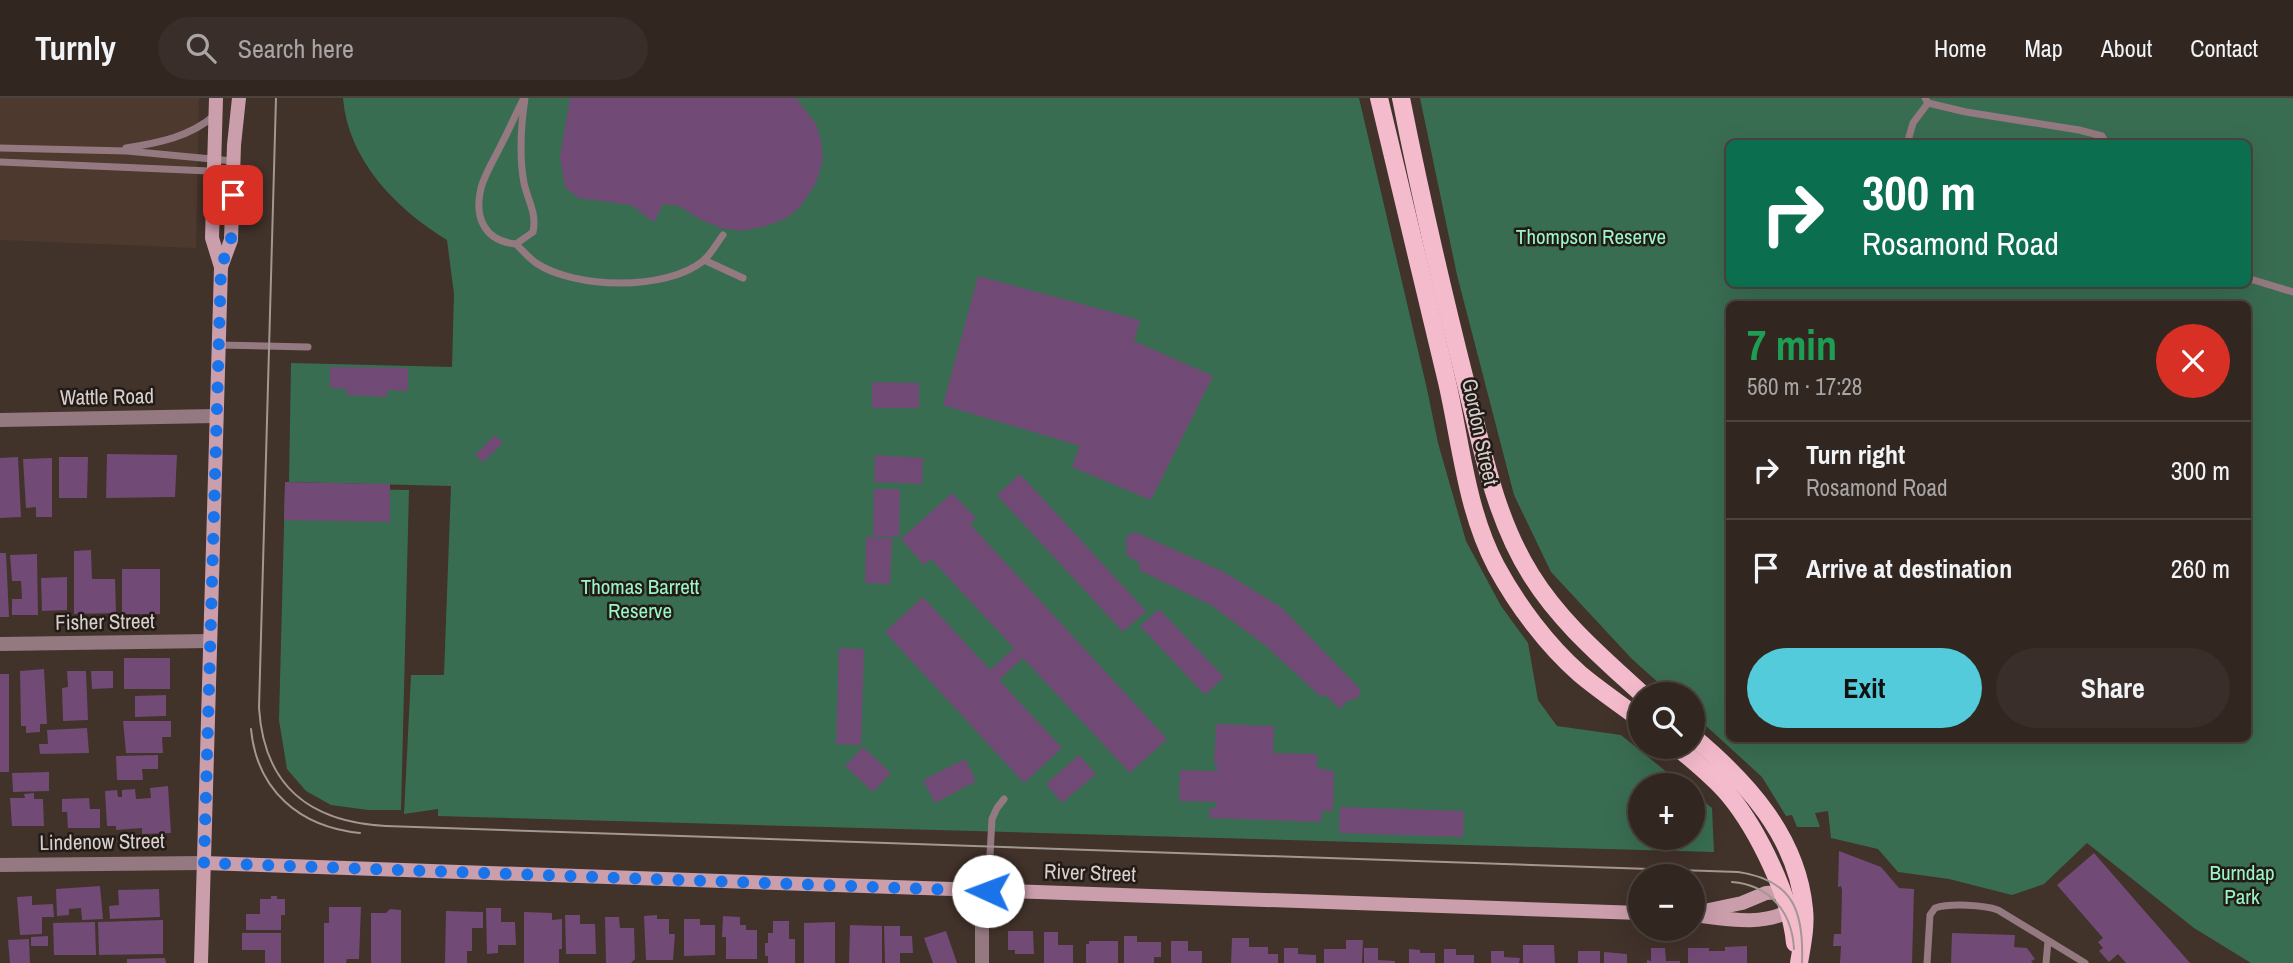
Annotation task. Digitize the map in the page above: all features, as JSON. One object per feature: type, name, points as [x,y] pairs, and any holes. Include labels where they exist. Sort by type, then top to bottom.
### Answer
[{"type":"main road","name":"Gordon Street","points":[[1379,98],[1447,380],[1471,501],[1482,533],[1495,564],[1512,592],[1550,643],[1580,674],[1628,710]]},
{"type":"main road","name":"Gordon Street","points":[[1401,98],[1441,286],[1492,485],[1508,529],[1530,574],[1551,604],[1580,637],[1629,682]]},
{"type":"main road","points":[[1580,637],[1583,655],[1580,674]]},
{"type":"main road","points":[[1705,748],[1761,803],[1789,852],[1798,902],[1793,925],[1798,963]]},
{"type":"main road","points":[[1692,759],[1730,796],[1763,849],[1782,892],[1798,902]]},
{"type":"street","points":[[216,98],[212,238],[221,267]]},
{"type":"street","points":[[201,963],[221,267],[231,240],[239,98]]},
{"type":"street","name":"Wattle Road","points":[[0,420],[215,416]]},
{"type":"street","name":"Fisher Street","points":[[0,644],[210,641]]},
{"type":"street","name":"Lindenow Street","points":[[0,864],[204,863]]},
{"type":"street","name":"River Street","points":[[204,863],[1628,913]]},
{"type":"street","points":[[982,963],[985,891]]},
{"type":"street","points":[[1705,911],[1737,905],[1766,893],[1782,892]]},
{"type":"street","points":[[1705,916],[1735,919],[1777,917],[1798,902]]},
{"type":"lane","points":[[516,244],[533,232],[536,222],[524,181],[522,162],[524,98]]},
{"type":"lane","points":[[524,98],[485,177],[480,199],[481,221],[486,230],[504,243],[516,244],[536,263],[573,278],[615,282],[650,281],[678,275],[704,260],[723,235]]},
{"type":"lane","points":[[1908,140],[1913,123],[1927,100],[1966,113],[2079,130],[2102,136],[2104,140]]},
{"type":"lane","points":[[108,151],[174,138],[204,124],[215,114]]},
{"type":"lane","points":[[0,148],[108,151],[234,167]]},
{"type":"lane","points":[[0,162],[234,167]]},
{"type":"lane","points":[[704,260],[743,278]]},
{"type":"lane","points":[[2251,279],[2293,292]]},
{"type":"lane","points":[[218,345],[308,346]]},
{"type":"lane","points":[[985,891],[992,818],[1004,799]]},
{"type":"lane","points":[[1927,963],[1930,917],[1933,910],[1940,906],[1996,909],[2085,963]]},
{"type":"lane","points":[[2046,963],[2048,940]]},
{"type":"shaded area","points":[[0,98],[199,98],[196,248],[0,240]]},
{"type":"green space","name":"Thomas Barrett Reserve","points":[[343,98],[1359,98],[1438,443],[1466,541],[1501,606],[1528,643],[1538,700],[1557,726],[1621,735],[1628,741],[1628,759],[1651,759],[1668,773],[1628,773],[1628,850],[438,816],[438,809],[404,814],[411,675],[444,675],[451,486],[289,482],[291,363],[452,367],[454,294],[447,240],[410,213],[378,181],[354,142]]},
{"type":"green space","points":[[1420,98],[2293,98],[2293,963],[2251,963],[2194,928],[2087,843],[2044,884],[2012,895],[1949,879],[1898,872],[1878,849],[1831,838],[1828,811],[1815,813],[1820,827],[1797,827],[1792,815],[1786,816],[1762,777],[1705,725],[1705,682],[1658,682],[1632,659],[1551,572],[1514,495],[1457,275]]},
{"type":"green space","points":[[285,488],[409,490],[401,810],[368,810],[331,805],[306,791],[287,769],[279,720]]},
{"type":"green space","points":[[1705,802],[1712,808],[1714,852],[1643,850],[1705,850]]},
{"type":"building","points":[[570,98],[796,98],[816,124],[823,160],[816,183],[800,207],[785,219],[740,231],[721,228],[699,219],[679,206],[663,204],[654,222],[631,205],[578,198],[565,187],[560,157]]},
{"type":"building","points":[[978,276],[1140,320],[1134,341],[1213,376],[1151,500],[1072,467],[1080,446],[943,405]]},
{"type":"building","points":[[330,367],[408,368],[408,391],[388,390],[387,397],[346,395],[347,389],[330,388]]},
{"type":"building","points":[[872,382],[919,383],[919,408],[872,408]]},
{"type":"building","points":[[495,435],[503,443],[483,462],[475,455]]},
{"type":"building","points":[[107,454],[177,455],[175,497],[106,498]]},
{"type":"building","points":[[875,455],[923,458],[922,484],[874,482]]},
{"type":"building","points":[[18,457],[21,517],[0,518],[0,458]]},
{"type":"building","points":[[59,457],[88,457],[87,498],[59,498]]},
{"type":"building","points":[[52,458],[52,517],[36,517],[36,507],[26,508],[23,459]]},
{"type":"building","points":[[1020,474],[1146,611],[1123,632],[997,495]]},
{"type":"building","points":[[285,482],[390,484],[390,522],[284,520]]},
{"type":"building","points":[[874,489],[900,489],[899,537],[873,536]]},
{"type":"building","points":[[952,493],[976,518],[970,524],[1167,739],[1130,773],[1023,658],[999,680],[1062,748],[1024,783],[885,632],[923,597],[990,670],[1014,648],[931,559],[924,565],[901,539]]},
{"type":"building","points":[[1135,532],[1222,571],[1281,607],[1361,690],[1358,698],[1347,701],[1340,709],[1324,694],[1321,697],[1266,646],[1211,605],[1139,570],[1140,563],[1127,556],[1126,537]]},
{"type":"building","points":[[866,537],[892,538],[890,584],[865,583]]},
{"type":"building","points":[[91,550],[92,579],[115,579],[116,613],[74,614],[74,551]]},
{"type":"building","points":[[0,553],[6,553],[9,617],[0,617]]},
{"type":"building","points":[[37,554],[38,615],[12,615],[12,599],[22,599],[21,581],[12,581],[10,555]]},
{"type":"building","points":[[122,569],[160,569],[160,614],[122,614]]},
{"type":"building","points":[[67,577],[67,610],[42,611],[41,578]]},
{"type":"building","points":[[1159,609],[1224,677],[1205,695],[1140,626]]},
{"type":"building","points":[[839,648],[864,649],[861,745],[836,744]]},
{"type":"building","points":[[124,658],[170,658],[170,689],[124,689]]},
{"type":"building","points":[[44,669],[47,724],[40,724],[40,732],[26,733],[26,726],[21,726],[20,671]]},
{"type":"building","points":[[67,671],[86,671],[88,720],[63,721],[62,688],[68,687]]},
{"type":"building","points":[[91,671],[113,671],[113,688],[92,689]]},
{"type":"building","points":[[0,674],[9,674],[9,772],[0,772]]},
{"type":"building","points":[[166,695],[166,716],[135,717],[135,696]]},
{"type":"building","points":[[123,721],[171,721],[171,737],[162,737],[163,753],[126,753]]},
{"type":"building","points":[[1216,724],[1274,726],[1273,753],[1317,754],[1317,768],[1334,771],[1333,811],[1322,811],[1321,822],[1209,818],[1210,807],[1216,808],[1216,802],[1179,801],[1180,770],[1217,771],[1217,765],[1214,765]]},
{"type":"building","points":[[87,728],[89,753],[40,754],[39,744],[48,744],[47,730]]},
{"type":"building","points":[[863,747],[891,773],[873,792],[845,766]]},
{"type":"building","points":[[158,755],[158,769],[142,769],[143,780],[117,780],[116,756]]},
{"type":"building","points":[[1079,755],[1096,774],[1062,803],[1046,784]]},
{"type":"building","points":[[965,759],[976,781],[935,803],[923,780]]},
{"type":"building","points":[[49,772],[49,791],[13,792],[12,773]]},
{"type":"building","points":[[168,786],[171,833],[142,834],[142,828],[116,830],[116,826],[107,826],[105,791],[117,790],[118,797],[122,797],[122,790],[135,789],[136,799],[151,798],[150,788]]},
{"type":"building","points":[[34,793],[34,799],[43,799],[44,826],[12,826],[10,798],[25,798],[24,794]]},
{"type":"building","points":[[89,798],[90,809],[100,809],[100,828],[68,828],[67,812],[62,812],[62,799]]},
{"type":"building","points":[[1340,807],[1464,811],[1463,837],[1339,833]]},
{"type":"building","points":[[1839,851],[1881,867],[1899,888],[1914,889],[1912,963],[1840,963],[1841,946],[1833,946],[1834,934],[1841,934]]},
{"type":"building","points":[[2094,853],[2190,963],[2126,963],[2118,954],[2109,962],[2099,951],[2103,948],[2098,942],[2103,938],[2057,885]]},
{"type":"building","points":[[100,886],[103,919],[82,920],[81,908],[69,909],[69,915],[57,916],[56,889]]},
{"type":"building","points":[[159,889],[160,917],[110,919],[109,906],[119,905],[118,890]]},
{"type":"building","points":[[32,896],[32,905],[53,904],[54,917],[42,917],[42,934],[20,935],[17,897]]},
{"type":"building","points":[[271,896],[285,899],[281,930],[246,930],[246,914],[260,914],[260,899],[271,899]]},
{"type":"building","points":[[329,907],[361,907],[359,959],[347,959],[346,963],[324,963],[324,923],[329,923]]},
{"type":"building","points":[[486,908],[501,908],[501,922],[515,922],[516,945],[498,945],[498,953],[487,954]]},
{"type":"building","points":[[390,909],[401,910],[401,963],[371,963],[371,913],[386,913]]},
{"type":"building","points":[[446,911],[483,912],[483,928],[472,928],[472,951],[467,951],[467,963],[445,963]]},
{"type":"building","points":[[524,912],[552,913],[552,920],[562,919],[559,963],[524,963]]},
{"type":"building","points":[[565,915],[580,915],[580,924],[595,924],[596,954],[566,954]]},
{"type":"building","points":[[657,915],[657,919],[669,919],[669,934],[675,934],[673,960],[646,960],[644,916]]},
{"type":"building","points":[[723,916],[740,917],[740,925],[746,925],[746,930],[757,930],[757,959],[726,959],[726,937],[722,937]]},
{"type":"building","points":[[605,917],[619,917],[620,928],[634,928],[635,959],[631,963],[606,963]]},
{"type":"building","points":[[684,919],[700,919],[700,925],[715,925],[715,955],[684,956]]},
{"type":"building","points":[[163,920],[163,954],[99,955],[98,922]]},
{"type":"building","points":[[773,921],[789,921],[789,939],[795,939],[795,963],[768,963],[765,943],[768,943],[768,933],[773,933]]},
{"type":"building","points":[[95,922],[96,955],[54,955],[53,923]]},
{"type":"building","points":[[835,922],[835,963],[804,963],[804,923]]},
{"type":"building","points":[[850,925],[882,926],[882,963],[849,963]]},
{"type":"building","points":[[884,926],[900,926],[900,936],[912,936],[913,953],[900,953],[900,963],[885,963]]},
{"type":"building","points":[[946,931],[957,963],[933,963],[924,938]]},
{"type":"building","points":[[1008,931],[1033,931],[1034,954],[1015,954],[1015,950],[1008,950]]},
{"type":"building","points":[[1044,932],[1058,932],[1058,945],[1073,945],[1073,963],[1044,963]]},
{"type":"building","points":[[242,933],[281,933],[281,963],[265,963],[265,950],[242,950]]},
{"type":"building","points":[[1952,933],[2015,935],[2014,947],[2027,948],[2035,959],[2031,961],[2033,963],[1951,963]]},
{"type":"building","points":[[48,936],[48,946],[31,946],[31,937]]},
{"type":"building","points":[[1124,936],[1137,936],[1137,942],[1161,942],[1161,957],[1154,957],[1154,963],[1124,963]]},
{"type":"building","points":[[1232,938],[1249,938],[1249,947],[1268,947],[1268,954],[1278,954],[1278,963],[1231,963]]},
{"type":"building","points":[[29,939],[30,963],[10,963],[8,940]]},
{"type":"building","points":[[1346,940],[1363,940],[1362,963],[1324,963],[1324,949],[1346,949]]},
{"type":"building","points":[[1089,941],[1118,941],[1118,963],[1086,963],[1086,944],[1089,944]]},
{"type":"building","points":[[1171,941],[1188,941],[1188,951],[1202,951],[1202,963],[1171,963]]},
{"type":"building","points":[[1523,945],[1554,945],[1555,963],[1523,963]]},
{"type":"building","points":[[1747,946],[1747,963],[1688,963],[1688,948],[1725,951],[1725,947]]},
{"type":"building","points":[[1284,948],[1298,948],[1298,954],[1316,955],[1316,963],[1284,963]]},
{"type":"building","points":[[1364,948],[1378,948],[1378,960],[1395,963],[1364,963]]},
{"type":"building","points":[[1651,948],[1665,948],[1666,961],[1680,963],[1647,963],[1647,960],[1651,961]]},
{"type":"building","points":[[1409,949],[1420,950],[1420,953],[1435,953],[1435,963],[1409,963]]},
{"type":"building","points":[[1444,949],[1456,949],[1456,955],[1474,955],[1474,963],[1444,963]]},
{"type":"building","points":[[1491,951],[1504,951],[1504,957],[1520,958],[1519,963],[1491,963]]},
{"type":"building","points":[[1578,951],[1600,951],[1600,963],[1578,963]]},
{"type":"building","points":[[1604,952],[1627,954],[1627,963],[1604,963]]},
{"type":"building","points":[[165,958],[166,963],[127,963],[127,959]]},
{"type":"tram line","points":[[276,98],[259,708],[270,759],[281,779],[296,795],[313,807],[334,817],[386,826],[1738,872],[1772,882],[1792,901],[1801,928],[1802,963]]},
{"type":"tram line","points":[[251,729],[262,771],[285,802],[318,823],[360,833]]},
{"type":"tram line","points":[[1732,882],[1757,889],[1776,903],[1789,923],[1794,949]]},
{"type":"route","points":[[233,195],[231,240],[221,267],[204,863],[988,891]]},
{"type":"park label","name":"Thompson Reserve","points":[[1591,237]]},
{"type":"park label","name":"Burndap Park","points":[[2242,885]]}]
